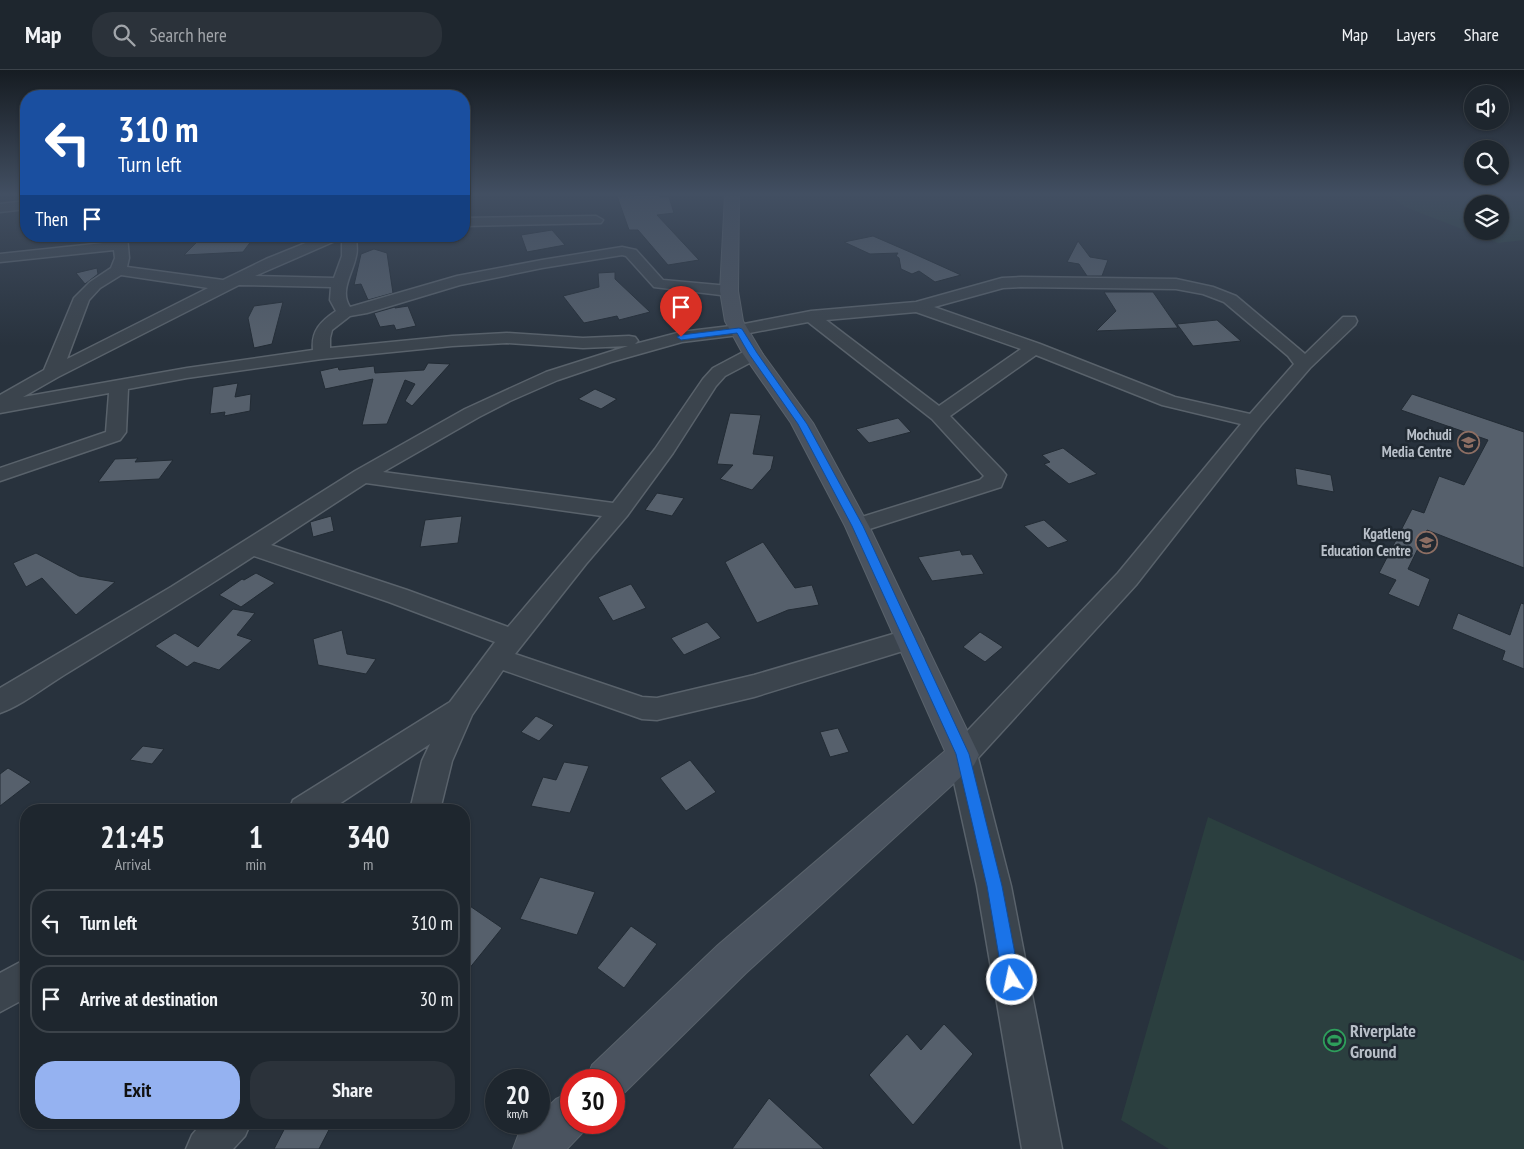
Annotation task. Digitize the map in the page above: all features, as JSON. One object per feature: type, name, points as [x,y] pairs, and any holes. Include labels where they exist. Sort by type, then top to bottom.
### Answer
[{"type":"street","points":[[0,258],[90,245]]},
{"type":"street","points":[[52,373],[82,298],[95,285],[118,270],[122,258],[121,245]]},
{"type":"street","points":[[0,402],[52,373],[232,282],[312,245]]},
{"type":"street","points":[[346,312],[338,301],[339,283],[349,255],[348,245]]},
{"type":"street","points":[[730,245],[729,291],[731,310],[739,330],[753,354],[802,424],[857,526],[963,754],[994,886],[1042,1149]]},
{"type":"street","points":[[322,354],[321,331],[330,322],[346,312],[361,310],[483,275],[622,251],[631,253],[655,282],[659,284],[729,291]]},
{"type":"street","points":[[118,270],[186,281],[339,283]]},
{"type":"street","points":[[0,407],[187,373],[322,354],[452,341],[508,338],[583,344],[681,337],[739,330],[811,316],[917,307],[1002,283],[1021,282],[1148,283],[1191,286],[1230,299],[1294,352],[1304,364]]},
{"type":"street","points":[[917,307],[1034,348],[1169,401],[1254,421]]},
{"type":"street","points":[[811,316],[939,416],[995,475],[993,482],[857,526]]},
{"type":"street","points":[[618,1069],[732,959],[963,754],[1127,579],[1254,421],[1304,364],[1349,321]]},
{"type":"street","points":[[0,702],[33,680],[180,593],[362,476],[503,397],[552,376],[605,358],[681,337]]},
{"type":"street","points":[[939,416],[1034,348]]},
{"type":"street","points":[[426,804],[437,761],[460,710],[505,649],[578,558],[619,511],[663,453],[708,383],[719,372],[753,354]]},
{"type":"street","points":[[0,475],[113,436],[116,432],[119,386]]},
{"type":"street","points":[[362,476],[619,511]]},
{"type":"street","points":[[252,547],[398,596],[505,649],[642,708],[656,709],[754,686],[910,639]]},
{"type":"street","points":[[0,689],[33,680]]},
{"type":"street","points":[[313,804],[460,710]]},
{"type":"street","points":[[0,994],[20,981]]},
{"type":"street","points":[[535,1149],[560,1125]]},
{"type":"street","points":[[206,1149],[225,1129]]},
{"type":"green space","name":"Riverplate Ground","points":[[1208,817],[1524,961],[1524,1149],[1169,1149],[1121,1120]]},
{"type":"building","points":[[194,245],[248,245],[243,252],[184,255]]},
{"type":"building","points":[[525,245],[563,245],[527,252]]},
{"type":"building","points":[[651,245],[685,245],[699,260],[668,265]]},
{"type":"building","points":[[851,245],[894,245],[961,275],[935,282],[919,271],[912,274],[901,269],[899,258],[896,256],[898,253],[870,254]]},
{"type":"building","points":[[1076,245],[1081,245],[1090,257],[1108,260],[1102,276],[1087,276],[1079,264],[1067,262]]},
{"type":"building","points":[[374,249],[387,253],[393,293],[368,300],[361,284],[354,285],[361,254]]},
{"type":"building","points":[[97,268],[98,274],[85,284],[76,273]]},
{"type":"building","points":[[615,272],[615,279],[650,312],[619,320],[617,316],[584,323],[563,296],[599,287],[598,273]]},
{"type":"building","points":[[1104,292],[1153,292],[1178,328],[1096,331],[1116,311]]},
{"type":"building","points":[[283,302],[272,344],[254,348],[248,318],[254,306]]},
{"type":"building","points":[[408,306],[416,326],[396,330],[394,325],[380,327],[374,313],[395,307]]},
{"type":"building","points":[[1217,320],[1241,341],[1193,346],[1177,324]]},
{"type":"building","points":[[428,363],[450,364],[412,406],[405,401],[415,384],[405,380],[387,424],[362,425],[373,379],[325,389],[320,371],[338,367],[339,370],[374,366],[375,373],[424,370]]},
{"type":"building","points":[[238,383],[235,397],[251,394],[250,411],[224,416],[225,412],[210,414],[213,387]]},
{"type":"building","points":[[595,389],[617,399],[601,409],[578,399]]},
{"type":"building","points":[[1412,394],[1524,432],[1524,568],[1427,530],[1408,569],[1430,579],[1419,607],[1388,594],[1396,580],[1379,573],[1412,509],[1424,513],[1439,476],[1464,485],[1488,440],[1401,410]]},
{"type":"building","points":[[730,413],[761,415],[753,454],[774,456],[771,469],[752,490],[720,479],[733,465],[717,464]]},
{"type":"building","points":[[898,418],[911,432],[869,443],[856,429]]},
{"type":"building","points":[[1063,448],[1097,474],[1069,484],[1044,464],[1050,462],[1042,455]]},
{"type":"building","points":[[138,458],[135,462],[173,460],[159,479],[98,482],[115,459]]},
{"type":"building","points":[[1295,468],[1331,475],[1334,492],[1297,485]]},
{"type":"building","points":[[657,493],[684,498],[672,516],[645,510]]},
{"type":"building","points":[[331,516],[334,531],[313,537],[310,522]]},
{"type":"building","points":[[462,516],[458,543],[420,547],[425,520]]},
{"type":"building","points":[[1044,520],[1068,541],[1048,548],[1024,526]]},
{"type":"building","points":[[763,542],[795,588],[812,585],[819,605],[788,610],[757,623],[725,562]]},
{"type":"building","points":[[960,550],[962,555],[972,554],[984,574],[932,581],[918,557]]},
{"type":"building","points":[[36,553],[79,576],[115,582],[76,615],[42,578],[26,587],[13,563]]},
{"type":"building","points":[[256,573],[275,583],[241,607],[219,595],[242,579],[244,580]]},
{"type":"building","points":[[631,584],[646,608],[613,621],[598,597]]},
{"type":"building","points":[[1521,603],[1524,604],[1524,669],[1502,660],[1505,651],[1452,629],[1458,613],[1510,635]]},
{"type":"building","points":[[233,609],[255,613],[237,635],[252,640],[219,670],[194,662],[187,667],[155,646],[175,633],[198,647]]},
{"type":"building","points":[[707,622],[721,638],[684,655],[671,638]]},
{"type":"building","points":[[342,630],[347,654],[376,659],[366,674],[318,665],[313,639]]},
{"type":"building","points":[[980,632],[1003,647],[985,662],[963,647]]},
{"type":"building","points":[[536,716],[554,725],[539,741],[521,732]]},
{"type":"building","points":[[838,728],[849,752],[830,757],[820,732]]},
{"type":"building","points":[[143,746],[164,749],[152,764],[130,760]]},
{"type":"building","points":[[690,760],[716,792],[686,811],[660,778]]},
{"type":"building","points":[[564,762],[589,766],[570,813],[531,806],[543,777],[556,780]]},
{"type":"building","points":[[8,768],[31,782],[0,806],[0,774]]},
{"type":"building","points":[[540,877],[595,892],[577,935],[520,919]]},
{"type":"building","points":[[470,906],[502,928],[470,968]]},
{"type":"building","points":[[631,926],[657,944],[624,988],[597,968]]},
{"type":"building","points":[[944,1024],[973,1054],[913,1125],[869,1075],[907,1034],[921,1050]]},
{"type":"building","points":[[769,1098],[824,1149],[732,1149]]},
{"type":"building","points":[[284,1129],[329,1129],[319,1149],[274,1149]]},
{"type":"place","name":"Mochudi Media Centre","points":[[1468,443]]},
{"type":"place","name":"Kgatleng Education Centre","points":[[1427,542]]},
{"type":"place","name":"Riverplate Ground","points":[[1334,1040]]},
{"type":"route","points":[[681,337],[739,330],[753,354],[802,424],[857,526],[963,754],[994,886],[1012,980]]}]
